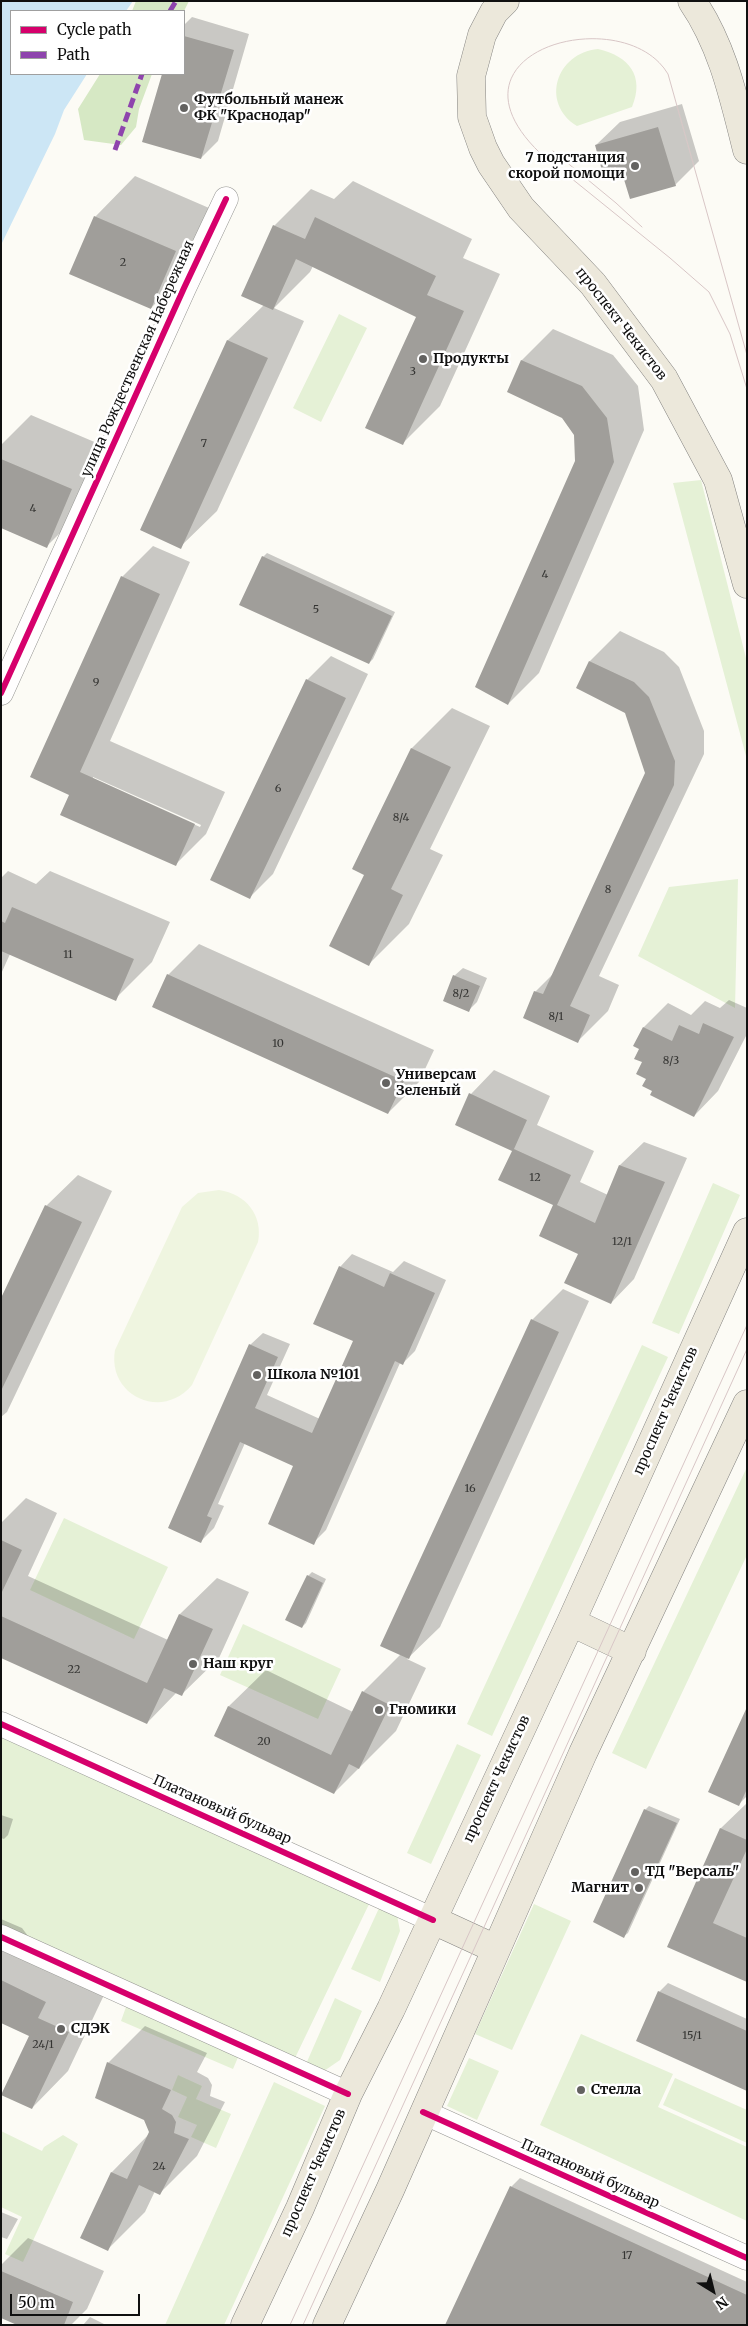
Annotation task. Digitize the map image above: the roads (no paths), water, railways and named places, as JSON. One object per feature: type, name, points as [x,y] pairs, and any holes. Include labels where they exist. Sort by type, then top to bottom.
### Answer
[{"type":"main road","name":"проспект Чекистов","points":[[505,1],[494,12],[482,35],[471,76],[472,117],[480,139],[491,164],[521,208],[593,284],[664,379],[718,480],[747,584]]},
{"type":"main road","points":[[692,1],[713,35],[734,97],[747,150]]},
{"type":"main road","name":"проспект Чекистов","points":[[245,2325],[300,2208],[348,2094],[433,1920],[571,1622],[747,1232]]},
{"type":"main road","points":[[327,2325],[390,2190],[583,1753],[747,1404]]},
{"type":"main road","points":[[571,1622],[632,1651]]},
{"type":"main road","points":[[433,1920],[496,1949]]},
{"type":"street","name":"улица Рождественская Набережная","points":[[1,693],[184,288],[226,200]]},
{"type":"street","name":"Платановый бульвар","points":[[1,1724],[433,1920]]},
{"type":"street","points":[[1,1937],[348,2094]]},
{"type":"street","name":"Платановый бульвар","points":[[423,2112],[747,2258]]},
{"type":"water","points":[[1,1],[133,1],[127,10],[10,10],[10,75],[86,75],[64,110],[55,134],[1,245]]},
{"type":"tram line","points":[[747,355],[668,74],[645,52],[614,41],[580,39],[547,47],[522,63],[509,87],[513,117],[540,153],[709,292],[730,334],[747,389]]},
{"type":"tram line","points":[[553,151],[642,227]]},
{"type":"tram line","points":[[290,2325],[747,1325]]},
{"type":"tram line","points":[[303,2325],[747,1349]]},
{"type":"place","name":"Футбольный манеж ФК \"Краснодар\"","points":[[184,108]]},
{"type":"place","name":"7 подстанция скорой помощи","points":[[635,166]]},
{"type":"place","name":"Продукты","points":[[423,359]]},
{"type":"place","name":"Универсам Зеленый","points":[[386,1083]]},
{"type":"place","name":"Школа №101","points":[[257,1375]]},
{"type":"place","name":"Наш круг","points":[[193,1664]]},
{"type":"place","name":"Гномики","points":[[379,1710]]},
{"type":"place","name":"ТД \"Версаль\"","points":[[635,1872]]},
{"type":"place","name":"Магнит","points":[[639,1888]]},
{"type":"place","name":"СДЭК","points":[[61,2029]]},
{"type":"place","name":"Стелла","points":[[581,2090]]}]
